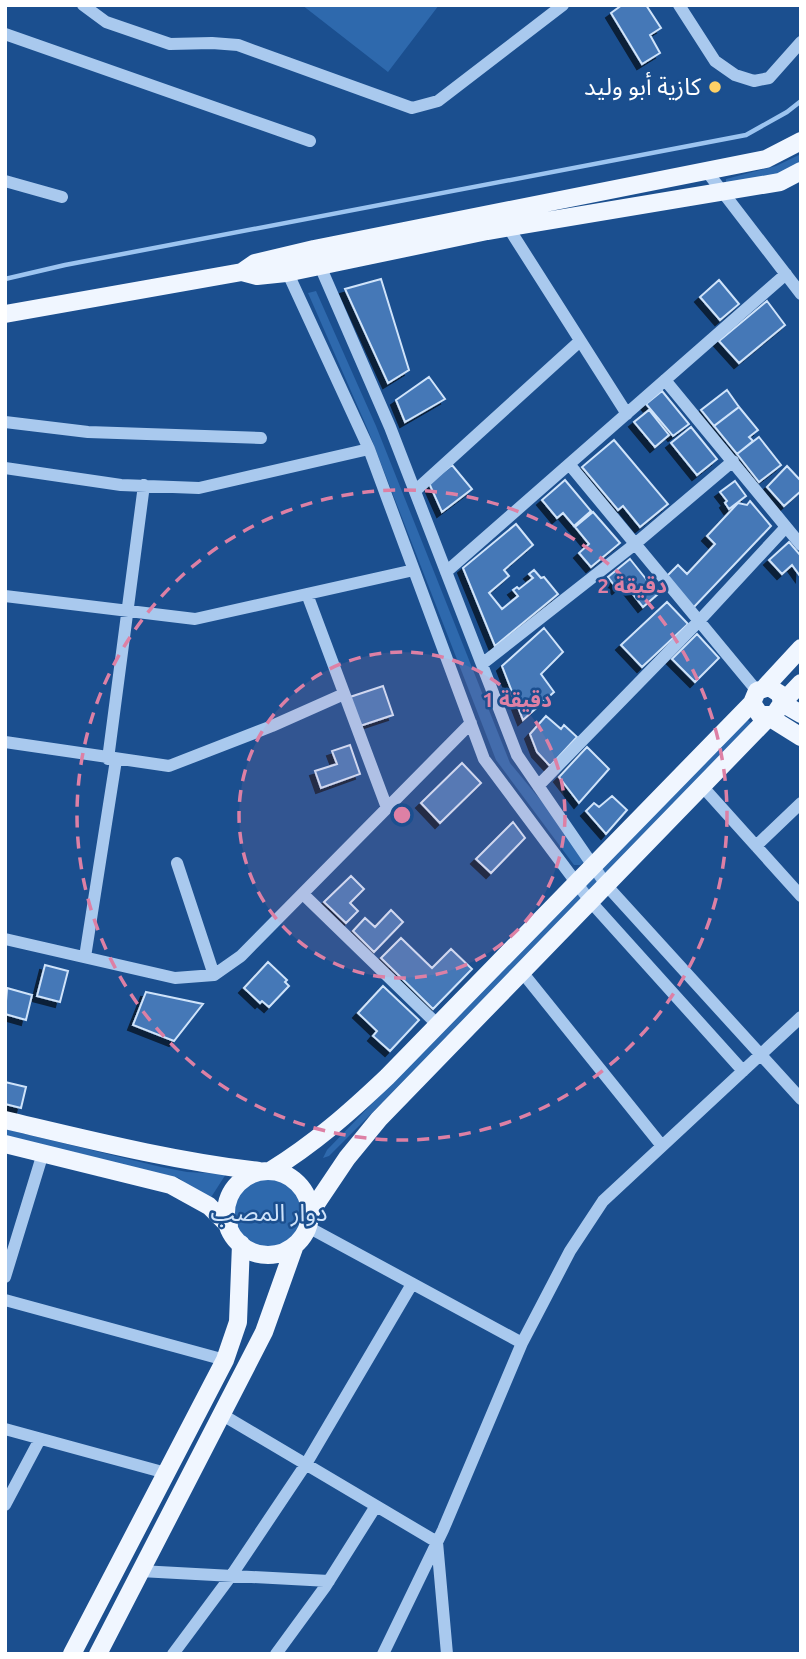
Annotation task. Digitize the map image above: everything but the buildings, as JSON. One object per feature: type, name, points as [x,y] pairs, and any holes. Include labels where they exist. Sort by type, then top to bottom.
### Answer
[{"type":"main road","points":[[5,314],[242,271],[257,276],[284,265],[705,169],[766,159],[801,141]]},
{"type":"main road","points":[[317,258],[780,182],[801,171]]},
{"type":"main road","points":[[229,1226],[227,1204],[233,1190],[248,1175],[266,1171],[306,1149],[334,1127],[438,1025],[801,648]]},
{"type":"main road","points":[[98,1654],[264,1332],[295,1245],[347,1158],[379,1119],[769,717],[778,712],[782,703],[801,683]]},
{"type":"main road","points":[[758,693],[777,691],[782,703],[801,714]]},
{"type":"main road","points":[[758,693],[760,715],[769,717],[801,737]]},
{"type":"main road","points":[[5,1120],[203,1165],[285,1174],[299,1184],[307,1197],[309,1220]]},
{"type":"main road","points":[[5,1144],[171,1185],[209,1206],[229,1226],[241,1244],[253,1252],[268,1255],[295,1245]]},
{"type":"main road","points":[[72,1654],[225,1360],[238,1322],[241,1244]]},
{"type":"street","points":[[83,5],[106,22],[170,44],[237,45],[412,108],[438,101],[563,5]]},
{"type":"street","points":[[680,5],[715,61],[735,75],[754,80],[769,78],[801,42]]},
{"type":"street","points":[[5,34],[310,141]]},
{"type":"street","points":[[705,169],[801,294]]},
{"type":"street","points":[[5,181],[62,197]]},
{"type":"street","points":[[508,227],[627,414]]},
{"type":"street","points":[[317,258],[390,427],[517,755],[607,886],[801,1099]]},
{"type":"street","points":[[284,265],[369,449],[484,759],[590,901],[743,1071]]},
{"type":"street","points":[[446,572],[786,274]]},
{"type":"street","points":[[415,491],[580,341]]},
{"type":"street","points":[[665,380],[801,545]]},
{"type":"street","points":[[5,422],[88,432],[261,438]]},
{"type":"street","points":[[5,468],[121,485],[199,488],[369,449]]},
{"type":"street","points":[[482,663],[635,544],[733,461]]},
{"type":"street","points":[[569,464],[758,693]]},
{"type":"street","points":[[85,957],[112,759],[127,611],[144,485]]},
{"type":"street","points":[[538,786],[699,621],[786,527]]},
{"type":"street","points":[[5,596],[195,619],[414,570]]},
{"type":"street","points":[[307,594],[387,808]]},
{"type":"street","points":[[5,743],[169,766],[272,726],[344,694]]},
{"type":"street","points":[[6,941],[175,978],[214,975],[241,956],[471,723]]},
{"type":"street","points":[[702,786],[801,896]]},
{"type":"street","points":[[756,846],[801,803]]},
{"type":"street","points":[[177,863],[214,975]]},
{"type":"street","points":[[303,894],[438,1025]]},
{"type":"street","points":[[522,972],[662,1146]]},
{"type":"street","points":[[383,1654],[437,1542],[522,1343],[570,1251],[603,1201],[801,1017]]},
{"type":"street","points":[[5,1277],[43,1153]]},
{"type":"street","points":[[309,1220],[412,1284],[522,1343]]},
{"type":"street","points":[[173,1654],[231,1576],[306,1464],[412,1284]]},
{"type":"street","points":[[5,1300],[225,1360]]},
{"type":"street","points":[[221,1414],[437,1542]]},
{"type":"street","points":[[5,1429],[166,1473]]},
{"type":"street","points":[[5,1505],[40,1439]]},
{"type":"street","points":[[276,1654],[329,1581],[376,1506]]},
{"type":"street","points":[[437,1542],[447,1654]]},
{"type":"street","points":[[140,1571],[329,1581]]},
{"type":"green space","points":[[302,5],[439,5],[388,72]]},
{"type":"green space","points":[[801,154],[801,165],[783,174],[726,184],[726,179],[776,166]]},
{"type":"green space","points":[[316,291],[376,426],[510,763],[586,855],[587,859],[580,865],[574,865],[496,760],[368,430],[308,293]]},
{"type":"green space","points":[[746,718],[751,723],[385,1100],[329,1156],[323,1158],[327,1150]]},
{"type":"green space","points":[[5,1129],[161,1167],[187,1172],[226,1174],[208,1202],[179,1178],[5,1136]]},
{"type":"green space","name":"دوار المصب","points":[[269,1178],[294,1188],[304,1213],[294,1238],[269,1248],[244,1238],[234,1213],[244,1188]]},
{"type":"waterway","points":[[5,279],[65,265],[746,135],[801,101]]},
{"type":"place","name":"كازية أبو وليد","points":[[715,87]]}]
